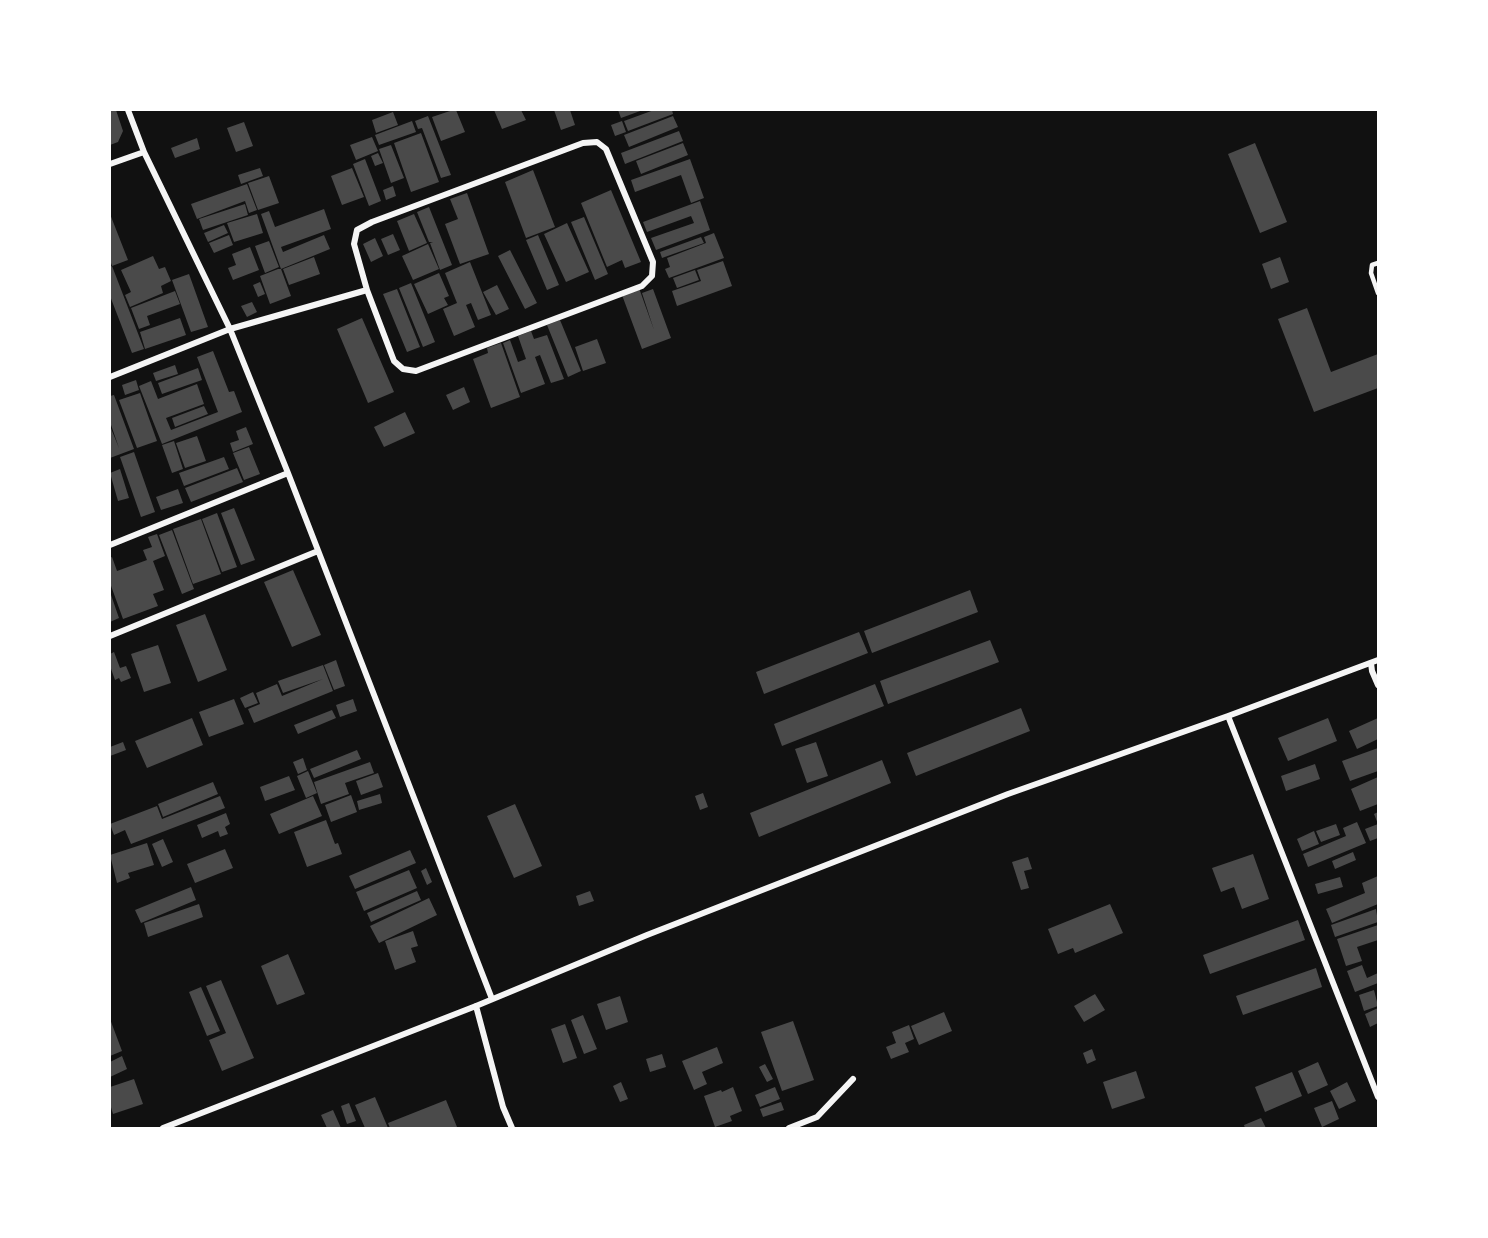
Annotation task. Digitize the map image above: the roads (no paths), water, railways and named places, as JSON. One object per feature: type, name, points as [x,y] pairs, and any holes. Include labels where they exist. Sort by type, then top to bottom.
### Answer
[{"type":"street","points":[[128,110],[144,152],[230,329],[492,999]]},
{"type":"street","points":[[597,141],[606,149],[653,262],[652,276],[642,286],[416,371],[403,369],[394,361],[367,290],[354,244],[357,230],[372,222],[584,142],[597,141]]},
{"type":"street","points":[[110,164],[144,152]]},
{"type":"street","points":[[110,377],[230,329],[367,290]]},
{"type":"street","points":[[110,545],[288,473]]},
{"type":"street","points":[[110,636],[318,551]]},
{"type":"street","points":[[163,1128],[1008,794],[1378,660]]},
{"type":"street","points":[[1371,663],[1378,686]]},
{"type":"street","points":[[1228,716],[1378,1097]]},
{"type":"street","points":[[476,1006],[503,1107],[512,1128]]},
{"type":"street","points":[[789,1128],[817,1117],[853,1079]]},
{"type":"lane","points":[[1378,263],[1372,265],[1371,273],[1378,293]]}]
